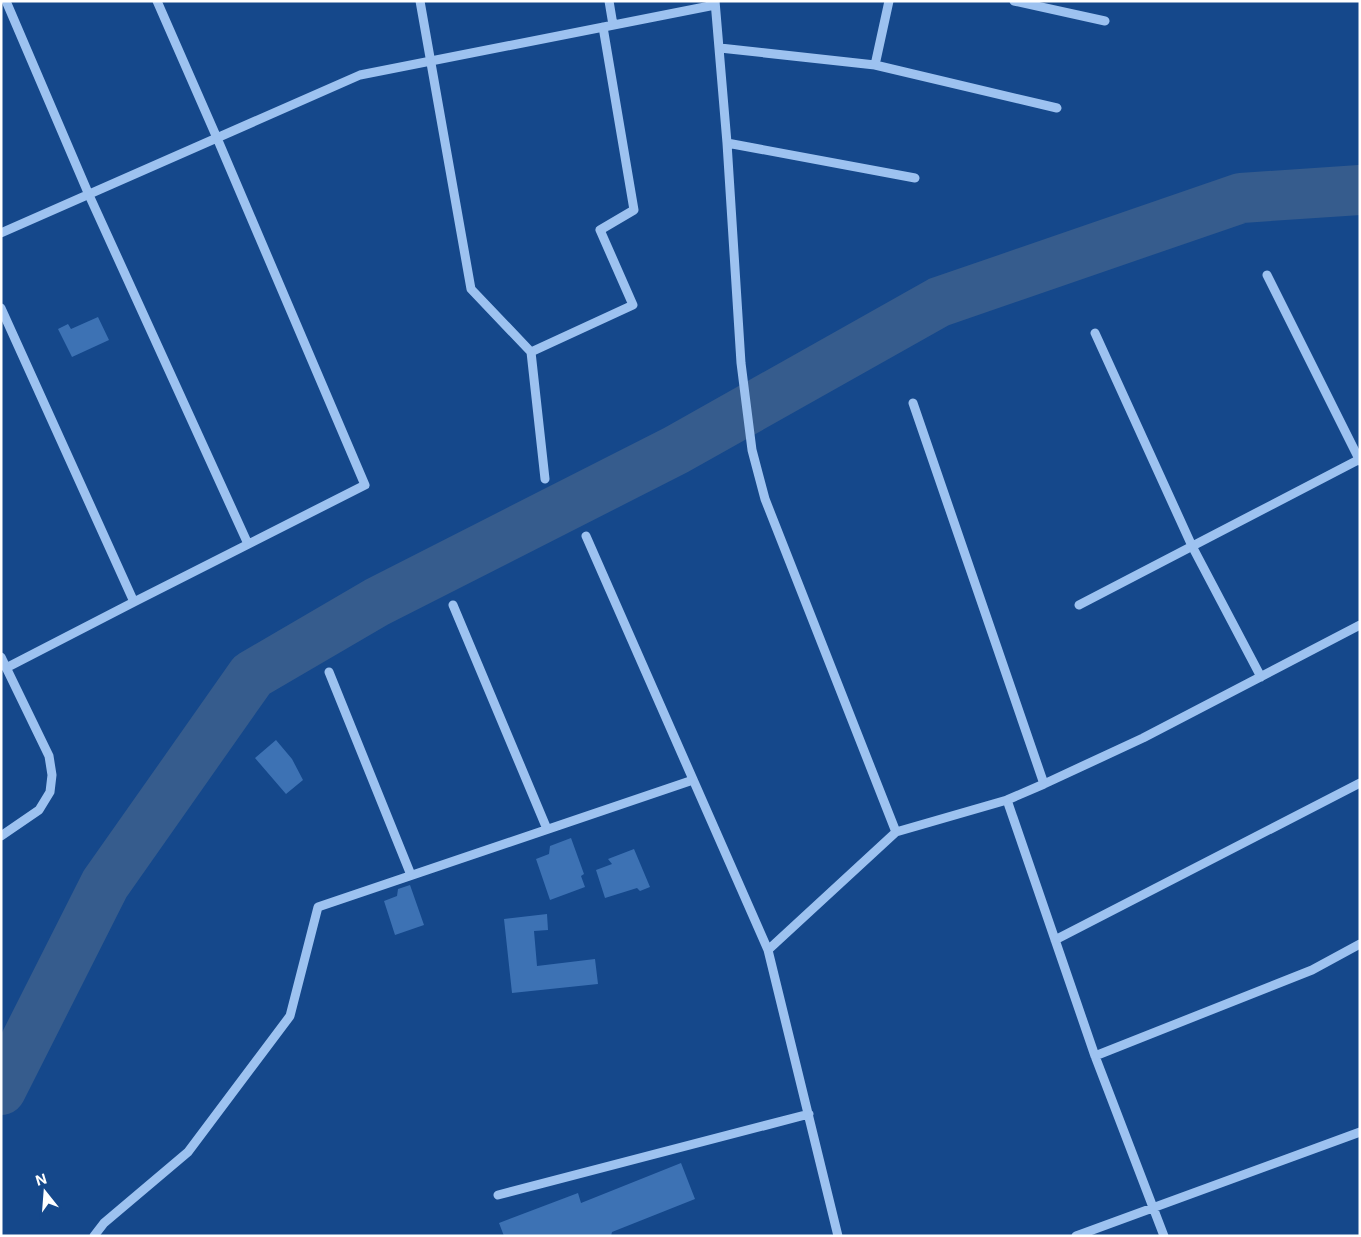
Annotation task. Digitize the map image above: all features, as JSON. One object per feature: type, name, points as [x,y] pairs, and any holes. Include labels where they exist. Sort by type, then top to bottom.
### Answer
[{"type":"street","points":[[6,1],[89,195],[248,544]]},
{"type":"street","points":[[6,668],[365,485],[157,1]]},
{"type":"street","points":[[420,1],[471,289],[531,352],[545,479]]},
{"type":"street","points":[[609,1],[613,25]]},
{"type":"street","points":[[875,65],[889,1]]},
{"type":"street","points":[[1014,1],[1104,21]]},
{"type":"street","points":[[1,233],[360,75],[715,3],[728,143],[741,363],[752,450],[765,499],[896,832]]},
{"type":"street","points":[[531,352],[633,305],[600,230],[634,210],[603,27]]},
{"type":"street","points":[[720,48],[875,65],[1057,108]]},
{"type":"street","points":[[728,143],[915,178]]},
{"type":"street","points":[[1078,605],[1359,460],[1267,275]]},
{"type":"street","points":[[1,308],[134,602]]},
{"type":"street","points":[[1095,333],[1192,546],[1260,677]]},
{"type":"street","points":[[913,402],[1044,784]]},
{"type":"street","points":[[586,536],[768,950],[838,1236]]},
{"type":"street","points":[[453,605],[547,829]]},
{"type":"street","points":[[768,950],[896,832],[1007,800],[1044,784],[1143,738],[1360,625]]},
{"type":"street","points":[[1,657],[49,756],[52,775],[50,792],[39,810],[1,836]]},
{"type":"street","points":[[328,672],[411,875]]},
{"type":"street","points":[[94,1236],[104,1223],[188,1152],[290,1016],[318,906],[693,780]]},
{"type":"street","points":[[1055,940],[1360,783]]},
{"type":"street","points":[[1007,800],[1095,1056],[1164,1236]]},
{"type":"street","points":[[1095,1056],[1312,970],[1360,944]]},
{"type":"street","points":[[498,1195],[809,1114]]},
{"type":"street","points":[[1076,1236],[1360,1132]]},
{"type":"building","points":[[98,317],[109,340],[72,357],[58,329],[68,324],[71,329]]},
{"type":"building","points":[[276,740],[292,759],[303,780],[286,794],[255,758]]},
{"type":"building","points":[[571,838],[584,874],[581,876],[585,887],[550,900],[536,859],[549,854],[550,846]]},
{"type":"building","points":[[634,849],[650,887],[640,891],[637,888],[605,898],[596,870],[612,864],[608,859]]},
{"type":"building","points":[[410,885],[424,925],[395,935],[384,901],[397,896],[398,889]]},
{"type":"building","points":[[547,914],[548,930],[534,931],[537,966],[595,959],[598,984],[512,993],[504,919]]},
{"type":"building","points":[[681,1163],[695,1199],[612,1232],[611,1236],[504,1236],[499,1223],[578,1193],[581,1203]]},
{"type":"waterway","points":[[1,1090],[105,884],[252,675],[377,602],[676,450],[939,302],[1241,198],[1360,190]]}]
